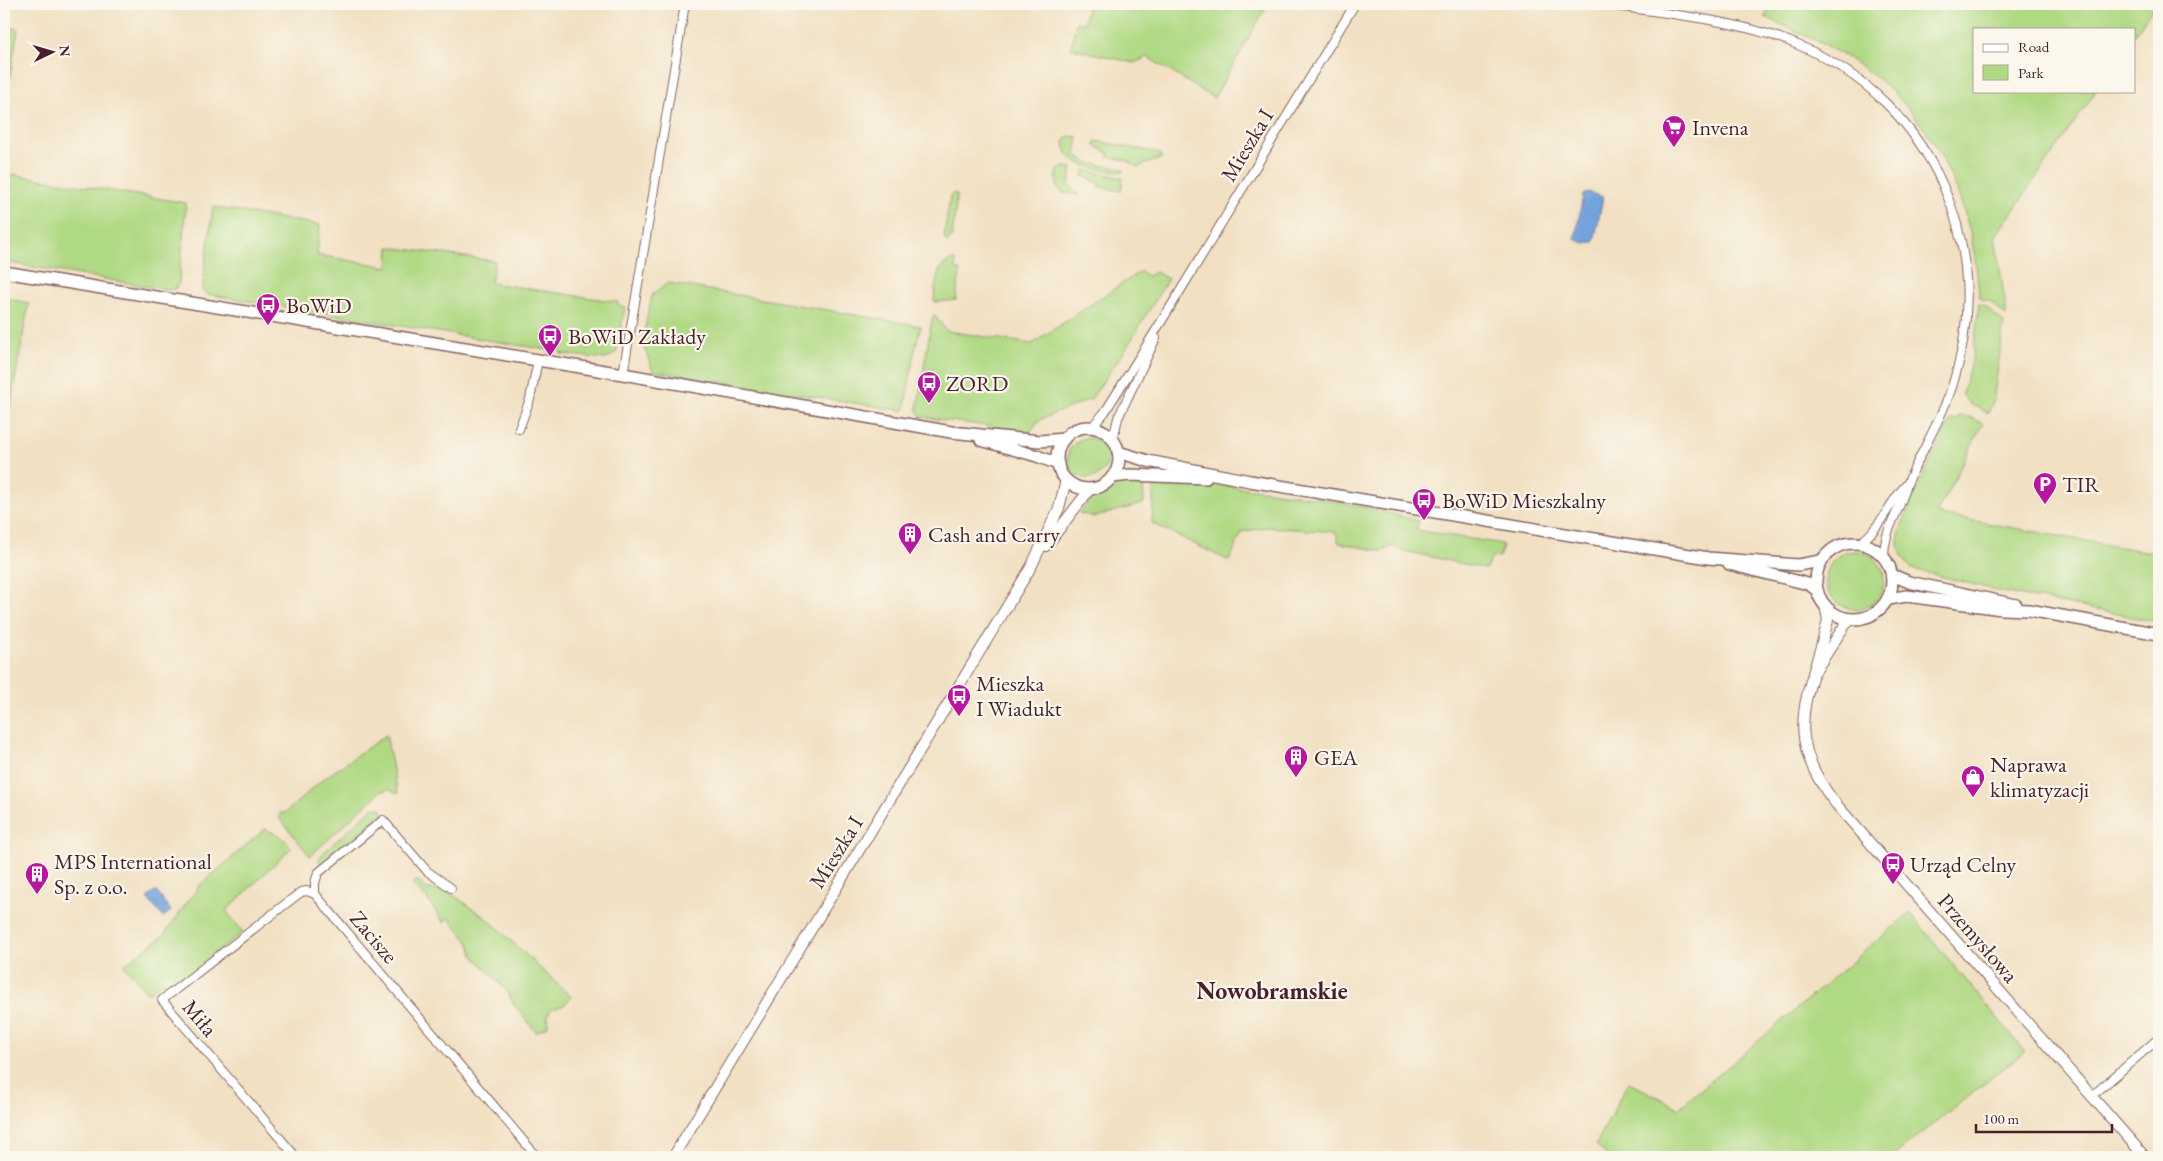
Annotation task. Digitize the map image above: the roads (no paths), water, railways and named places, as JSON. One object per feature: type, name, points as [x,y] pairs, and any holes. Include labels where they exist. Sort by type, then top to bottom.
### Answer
[{"type":"main road","points":[[4,272],[623,374],[950,432],[1040,441],[1064,439]]},
{"type":"main road","points":[[1091,428],[1103,431],[1112,439],[1118,452],[1117,470],[1112,477],[1106,483],[1090,489],[1081,488],[1066,480],[1058,464],[1060,447],[1064,439],[1076,430],[1091,428]]},
{"type":"main road","points":[[950,432],[1037,456],[1058,464]]},
{"type":"main road","points":[[1118,452],[1148,461],[1250,481],[1708,558],[1808,584],[1817,590]]},
{"type":"main road","points":[[1112,477],[1146,475],[1250,481]]},
{"type":"main road","points":[[1859,543],[1873,548],[1884,557],[1892,575],[1892,589],[1883,606],[1869,616],[1852,619],[1837,615],[1824,606],[1817,590],[1816,575],[1821,562],[1828,552],[1838,546],[1859,543]]},
{"type":"main road","points":[[1708,558],[1798,565],[1821,562]]},
{"type":"main road","points":[[1892,575],[1909,582],[2008,603],[2030,610],[2159,634]]},
{"type":"main road","points":[[1888,599],[1907,596],[2002,610],[2030,610]]},
{"type":"street","points":[[623,374],[686,4]]},
{"type":"street","name":"Mieszka I","points":[[1091,428],[1105,412],[1171,306],[1355,4]]},
{"type":"street","points":[[1602,4],[1723,24],[1770,35],[1826,58],[1858,79],[1897,115],[1916,138],[1942,182],[1950,202],[1965,260],[1968,301],[1962,351],[1952,388],[1907,483],[1901,503],[1884,540],[1884,557]]},
{"type":"street","name":"Mieszka I","points":[[1112,439],[1118,418],[1171,306]]},
{"type":"street","points":[[519,429],[530,399],[538,360]]},
{"type":"street","name":"Mieszka I","points":[[673,1157],[1031,567],[1060,508],[1066,480]]},
{"type":"street","points":[[1859,543],[1868,538],[1893,498],[1907,483]]},
{"type":"street","name":"Mieszka I","points":[[1031,567],[1090,489]]},
{"type":"street","name":"Przemysłowa","points":[[1824,606],[1828,620],[1806,698],[1803,728],[1807,756],[1815,774],[1836,804],[2145,1157]]},
{"type":"street","name":"Przemysłowa","points":[[1814,674],[1845,625],[1852,619]]},
{"type":"street","points":[[315,894],[314,884],[318,873],[383,820],[427,872],[451,888]]},
{"type":"street","name":"Miła","points":[[296,1157],[162,1000],[301,892],[307,891],[315,894]]},
{"type":"street","name":"Zacisze","points":[[315,894],[537,1157]]},
{"type":"street","points":[[2092,1096],[2159,1038]]},
{"type":"water","points":[[1588,192],[1603,197],[1594,242],[1584,243],[1575,239],[1583,195]]},
{"type":"water","points":[[156,891],[171,911],[163,917],[147,898]]},
{"type":"place","name":"Invena","points":[[1674,148]]},
{"type":"place","name":"BoWiD","points":[[268,326]]},
{"type":"place","name":"BoWiD Zakłady","points":[[550,357]]},
{"type":"place","name":"ZORD","points":[[929,404]]},
{"type":"place","name":"TIR","points":[[2045,505]]},
{"type":"place","name":"BoWiD Mieszkalny","points":[[1424,521]]},
{"type":"place","name":"Cash and Carry","points":[[910,555]]},
{"type":"place","name":"Mieszka I Wiadukt","points":[[959,717]]},
{"type":"place","name":"GEA","points":[[1296,778]]},
{"type":"place","name":"Naprawa klimatyzacji","points":[[1973,798]]},
{"type":"place","name":"Urząd Celny","points":[[1893,885]]},
{"type":"place","name":"MPS International Sp. z o.o.","points":[[37,895]]},
{"type":"district","name":"Nowobramskie","points":[[1272,990]]}]
